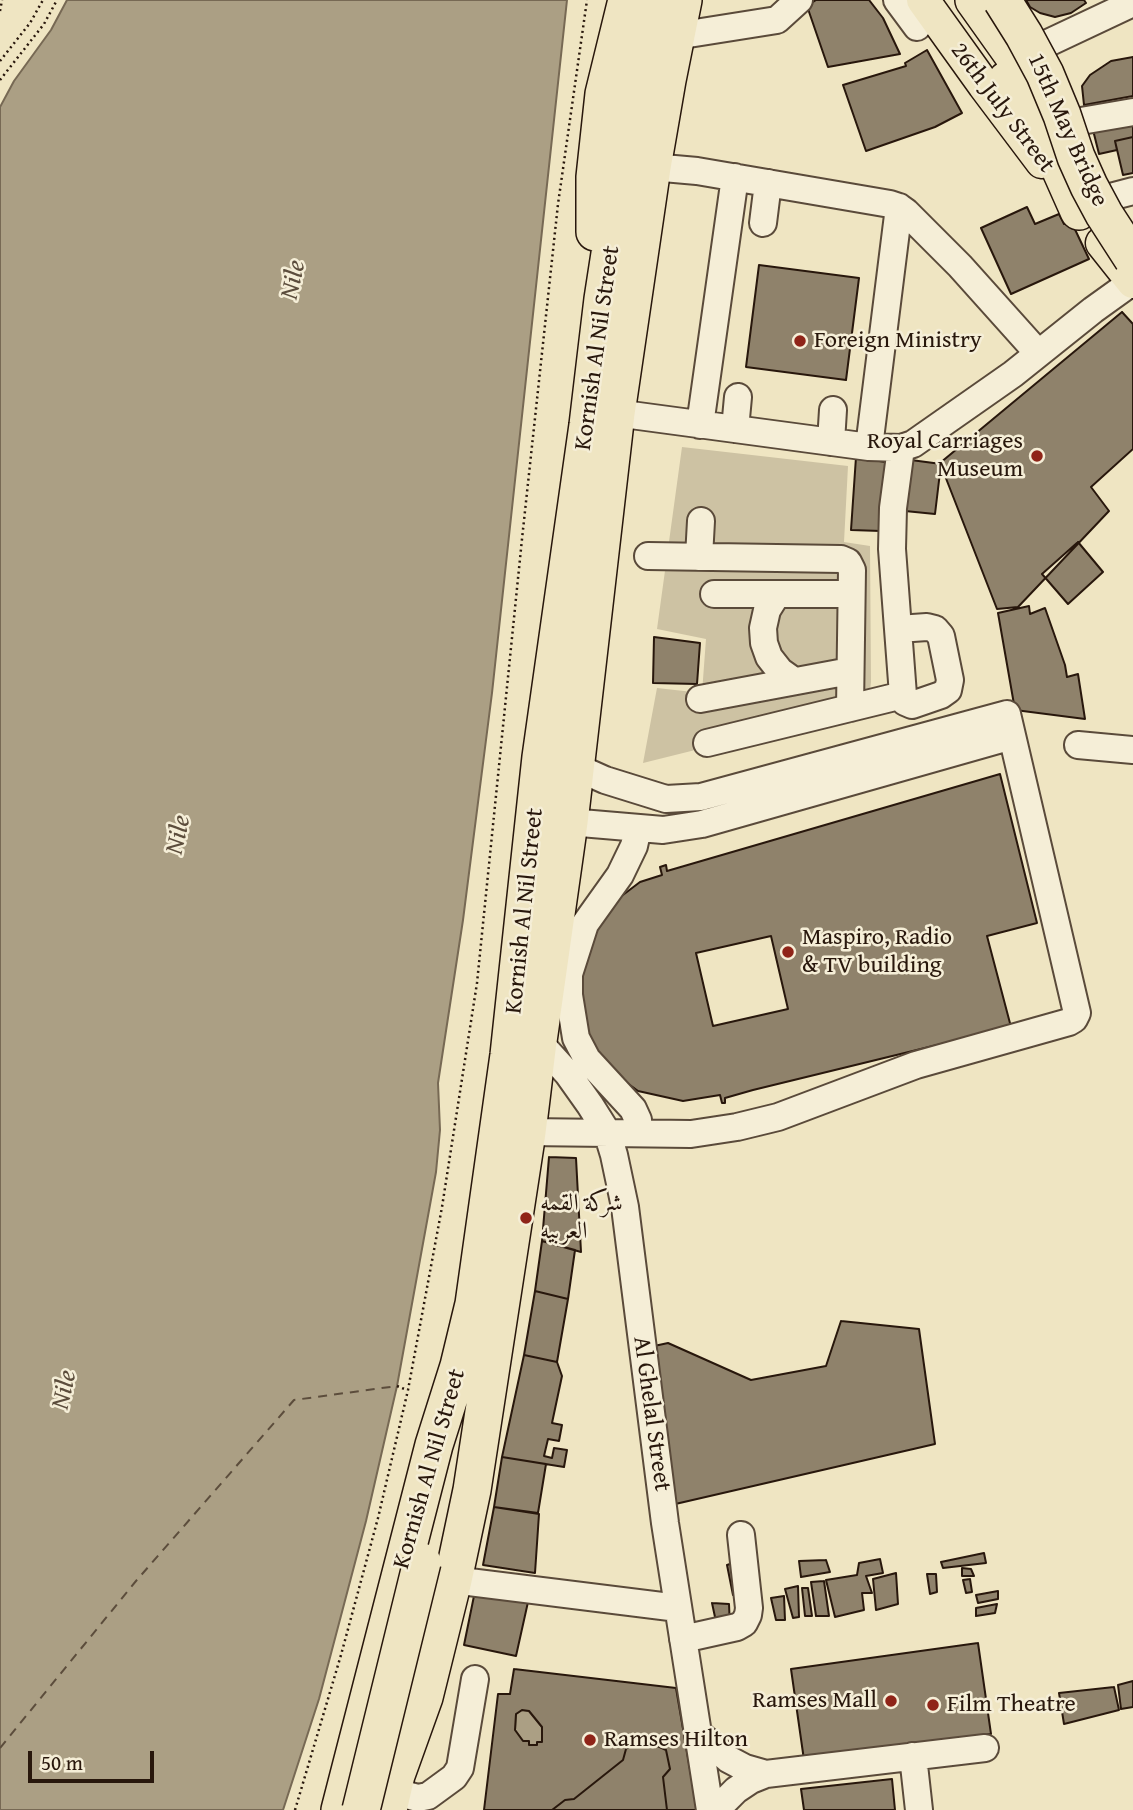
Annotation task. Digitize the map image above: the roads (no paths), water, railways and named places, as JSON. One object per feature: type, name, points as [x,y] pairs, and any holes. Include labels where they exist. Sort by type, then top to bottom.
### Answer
[{"type":"highway","points":[[603,299],[595,234],[595,177],[604,94],[627,0]]},
{"type":"highway","name":"Kornish Al Nil Street","points":[[340,1810],[434,1445],[459,1366],[474,1304],[505,1082],[541,757],[603,299],[630,124],[655,0]]},
{"type":"highway","name":"Kornish Al Nil Street","points":[[395,1796],[424,1696],[472,1490],[527,1132],[569,821],[616,413],[652,167],[683,0]]},
{"type":"highway","name":"15th May Bridge","points":[[950,0],[1027,53]]},
{"type":"highway","points":[[974,0],[1027,53],[1090,174],[1133,229]]},
{"type":"highway","name":"15th May Bridge","points":[[1002,0],[1045,74],[1089,186],[1133,260]]},
{"type":"highway","points":[[1027,53],[1046,143],[1080,211]]},
{"type":"highway","points":[[361,1810],[422,1562],[453,1458],[459,1407],[459,1366]]},
{"type":"highway","points":[[351,1769],[350,1781],[354,1788],[363,1792],[376,1789],[395,1796]]},
{"type":"main road","name":"26th July Street","points":[[1018,0],[1027,53],[1082,121],[1097,162],[1124,194],[1133,229]]},
{"type":"main road","name":"26th July Street","points":[[920,14],[998,105],[1133,282]]},
{"type":"street","points":[[676,36],[777,20],[799,0]]},
{"type":"street","points":[[897,0],[920,14]]},
{"type":"street","points":[[1027,53],[1133,3]]},
{"type":"street","points":[[1027,53],[1133,20]]},
{"type":"street","points":[[1082,121],[1133,111]]},
{"type":"street","points":[[652,167],[697,170],[899,207],[935,241],[1038,352]]},
{"type":"street","points":[[700,425],[735,177]]},
{"type":"street","points":[[763,223],[768,183]]},
{"type":"street","points":[[869,447],[899,207]]},
{"type":"street","points":[[616,413],[869,447],[901,448],[913,444],[1013,374],[1038,352],[1133,282]]},
{"type":"street","points":[[735,429],[738,397]]},
{"type":"street","points":[[831,442],[833,410]]},
{"type":"street","points":[[898,629],[927,627],[935,629],[941,636],[950,680],[948,690],[912,705],[905,702],[903,695],[892,550],[893,508],[901,448]]},
{"type":"street","points":[[699,557],[701,521]]},
{"type":"street","points":[[648,556],[848,562],[852,570],[850,708]]},
{"type":"street","points":[[714,594],[851,594]]},
{"type":"street","points":[[777,594],[767,610],[763,628],[764,643],[769,657],[780,671],[794,681]]},
{"type":"street","points":[[700,699],[850,671]]},
{"type":"street","points":[[707,743],[903,695]]},
{"type":"street","points":[[576,767],[605,780],[666,800],[701,797],[1010,725]]},
{"type":"street","points":[[569,821],[663,830],[702,824],[1010,725]]},
{"type":"street","points":[[527,1132],[691,1134],[737,1127],[778,1117],[916,1065],[1074,1019],[1076,1007],[1010,725]]},
{"type":"street","points":[[1078,745],[1133,750]]},
{"type":"street","points":[[638,828],[634,846],[620,876],[585,923],[569,974],[569,985],[571,1017],[576,1038],[587,1059],[633,1109],[638,1120],[639,1133]]},
{"type":"street","name":"Al Ghelal Street","points":[[538,1041],[568,1074],[607,1132],[625,1207],[663,1510],[710,1810]]},
{"type":"street","points":[[683,1639],[744,1623],[749,1608],[741,1535]]},
{"type":"street","points":[[453,1580],[678,1608]]},
{"type":"street","points":[[395,1796],[428,1797],[454,1777],[460,1768],[475,1679]]},
{"type":"street","points":[[692,1698],[683,1696],[694,1745],[703,1810]]},
{"type":"street","points":[[698,1733],[728,1759],[745,1768],[766,1774]]},
{"type":"street","points":[[716,1810],[736,1790],[766,1774],[985,1748]]},
{"type":"street","points":[[913,1756],[919,1810]]},
{"type":"water","name":"Nile","points":[[67,0],[567,0],[492,693],[463,920],[438,1083],[440,1130],[436,1172],[397,1386],[366,1521],[319,1699],[283,1810],[0,1810],[0,107],[14,81],[51,30]]},
{"type":"water","points":[[522,1710],[529,1711],[542,1727],[542,1742],[537,1745],[529,1745],[529,1742],[523,1741],[515,1730],[516,1714]]},
{"type":"place","name":"Foreign Ministry","points":[[800,341]]},
{"type":"place","name":"Royal Carriages Museum","points":[[1037,456]]},
{"type":"place","name":"Maspiro, Radio & TV building","points":[[788,952]]},
{"type":"place","name":"شركة القمه العربيه","points":[[526,1218]]},
{"type":"place","name":"Ramses Mall","points":[[891,1701]]},
{"type":"place","name":"Film Theatre","points":[[933,1705]]},
{"type":"place","name":"Ramses Hilton","points":[[590,1740]]}]
